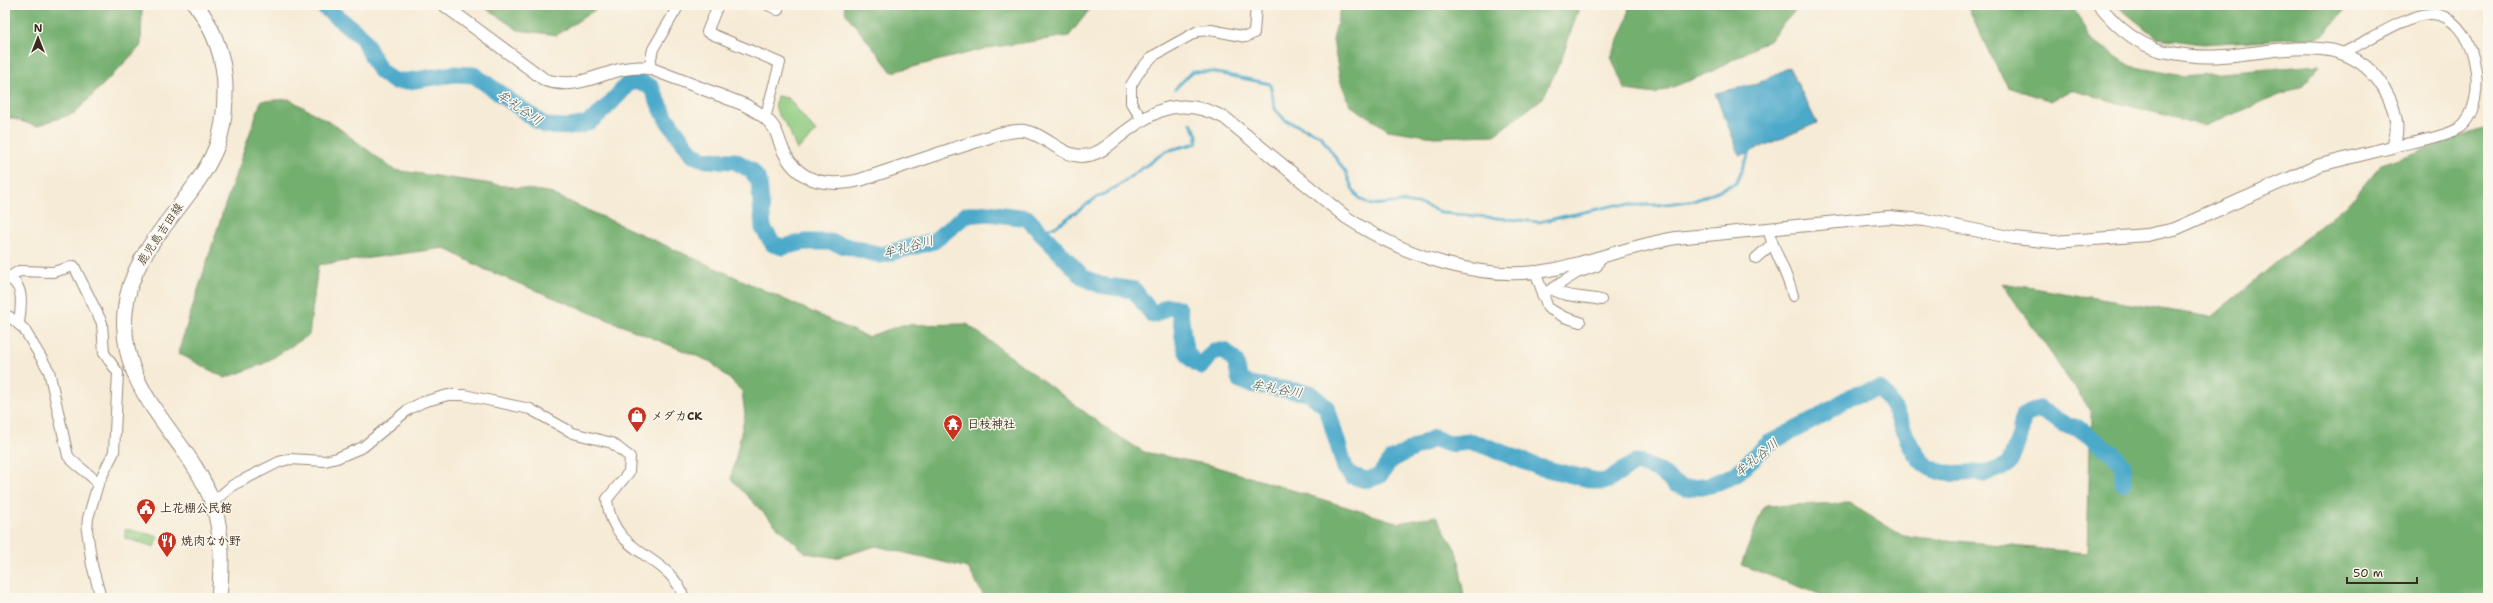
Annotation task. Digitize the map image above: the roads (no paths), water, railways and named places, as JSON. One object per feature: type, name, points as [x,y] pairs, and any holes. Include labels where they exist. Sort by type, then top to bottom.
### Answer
[{"type":"main road","name":"鹿児島吉田線","points":[[196,5],[215,39],[224,69],[225,100],[222,124],[216,147],[207,164],[145,253],[136,270],[127,298],[125,326],[130,361],[143,391],[198,475],[212,503],[220,551],[219,598]]},
{"type":"street","points":[[444,5],[545,80],[552,83],[574,84],[616,69],[630,67],[649,68],[745,105],[765,118],[774,128],[785,154],[802,174],[826,184],[843,184],[998,134],[1012,132],[1032,134],[1075,156],[1089,155],[1102,150],[1153,112],[1178,106],[1210,110],[1238,128],[1347,218],[1380,238],[1440,261],[1471,269],[1510,272],[1535,271],[1601,256],[1648,242],[1888,217],[1924,220],[2014,238],[2054,242],[2147,235],[2174,229],[2320,165],[2448,134],[2459,128],[2470,115],[2475,106],[2478,86],[2467,42],[2447,18],[2438,15],[2425,15],[2408,21],[2343,53]]},
{"type":"street","points":[[649,68],[653,49],[679,5]]},
{"type":"street","points":[[718,5],[707,32],[780,63],[765,118]]},
{"type":"street","points":[[768,5],[778,10]]},
{"type":"street","points":[[1142,119],[1131,103],[1132,85],[1141,69],[1153,56],[1198,31],[1211,30],[1246,37],[1254,33],[1256,5]]},
{"type":"street","points":[[2099,5],[2109,17],[2128,34],[2161,50],[2183,54],[2222,56],[2283,49],[2315,48],[2327,48],[2343,53],[2366,67],[2385,88],[2396,120],[2396,140],[2392,147]]},
{"type":"street","points":[[1768,229],[1772,244],[1788,276],[1792,296]]},
{"type":"street","points":[[1756,258],[1772,244]]},
{"type":"street","points":[[1542,295],[1553,290],[1577,273],[1598,266],[1601,256]]},
{"type":"street","points":[[18,323],[20,292],[17,284],[7,277],[19,271],[53,272],[74,266],[102,323],[104,353],[118,373],[114,452],[98,484],[88,518],[87,530],[91,558],[101,598]]},
{"type":"street","points":[[1535,271],[1542,295],[1548,308],[1564,317],[1580,322]]},
{"type":"street","points":[[1553,290],[1565,297],[1586,297],[1602,300]]},
{"type":"street","points":[[5,316],[18,323],[48,371],[68,456],[74,464],[91,475],[98,484]]},
{"type":"street","points":[[212,503],[233,485],[279,462],[289,459],[324,461],[363,447],[409,409],[436,397],[464,395],[501,402],[530,409],[573,433],[612,443],[630,456],[629,472],[607,499],[610,519],[619,535],[674,579],[684,598]]},
{"type":"water","points":[[1789,67],[1817,123],[1740,156],[1715,93],[1757,84]]},
{"type":"waterway","name":"牟礼谷川","points":[[322,5],[362,37],[380,71],[394,81],[409,81],[453,74],[474,75],[544,125],[569,127],[589,122],[608,105],[630,81],[639,81],[651,87],[666,118],[693,155],[707,160],[735,161],[751,170],[759,181],[763,228],[773,244],[783,247],[805,242],[830,242],[881,255],[934,241],[966,215],[988,213],[1027,218],[1083,277],[1100,285],[1134,290],[1153,315],[1169,306],[1179,309],[1184,342],[1189,356],[1194,362],[1202,366],[1214,351],[1225,351],[1235,361],[1240,380],[1249,384],[1309,393],[1327,408],[1345,468],[1352,476],[1367,480],[1379,476],[1391,460],[1434,438],[1449,444],[1469,442],[1480,444],[1539,467],[1601,482],[1609,480],[1636,462],[1659,471],[1675,484],[1685,488],[1710,485],[1735,475],[1769,443],[1816,419],[1851,396],[1879,389],[1890,402],[1898,416],[1918,458],[1929,467],[1944,473],[1992,472],[2009,464],[2020,436],[2023,416],[2039,409],[2064,424],[2078,428],[2111,452],[2123,465],[2123,483]]},
{"type":"waterway","points":[[1175,89],[1192,72],[1213,72],[1270,84],[1275,109],[1285,120],[1320,135],[1346,173],[1353,190],[1360,199],[1372,205],[1404,202],[1423,205],[1443,213],[1539,222],[1616,205],[1657,205],[1696,200],[1736,183],[1752,147]]},
{"type":"waterway","points":[[1039,229],[1055,227],[1096,198],[1118,186],[1166,151],[1197,143],[1197,135],[1191,123]]},
{"type":"place","name":"メダカCK","points":[[637,433]]},
{"type":"place","name":"日枝神社","points":[[953,441]]},
{"type":"place","name":"上花棚公民館","points":[[146,525]]},
{"type":"place","name":"焼肉なか野","points":[[167,558]]}]
